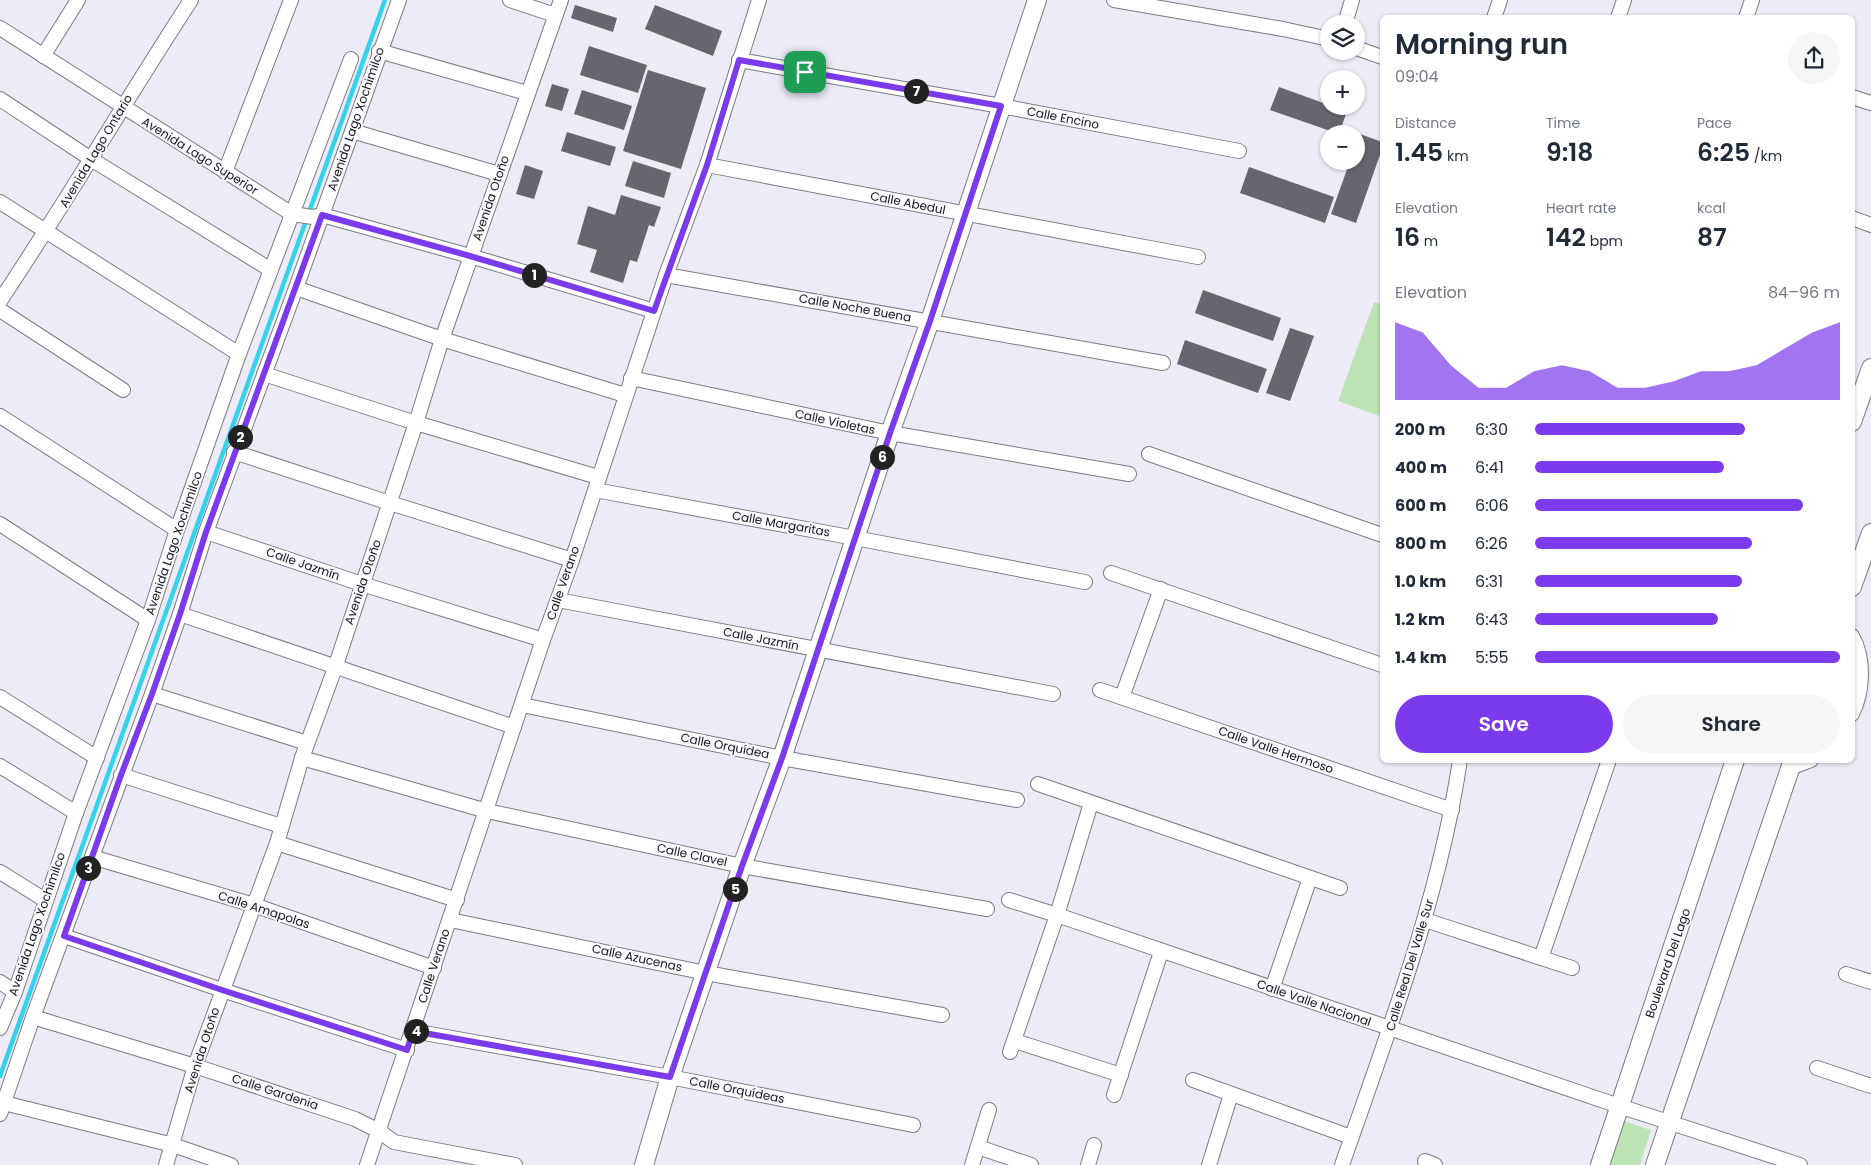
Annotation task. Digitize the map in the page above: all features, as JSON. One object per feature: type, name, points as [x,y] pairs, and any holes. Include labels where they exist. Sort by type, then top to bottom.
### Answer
[{"type":"street","points":[[43,56],[77,0]]},
{"type":"street","name":"Avenida Lago Ontario","points":[[0,301],[46,232],[122,106],[190,0]]},
{"type":"street","points":[[225,172],[291,0]]},
{"type":"street","name":"Avenida Lago Xochimilco","points":[[0,1028],[15,992],[76,813],[148,620],[177,530],[271,270],[307,215],[352,131],[379,51],[399,0]]},
{"type":"street","points":[[510,0],[556,15]]},
{"type":"street","name":"Avenida Otoño","points":[[166,1165],[195,1066],[277,843],[302,758],[335,668],[442,339],[560,0]]},
{"type":"street","name":"Calle Verano","points":[[367,1165],[543,640],[572,560],[666,275],[707,165],[759,0]]},
{"type":"street","points":[[644,1165],[670,1077],[742,866],[782,758],[1037,0]]},
{"type":"street","points":[[1114,0],[1320,37]]},
{"type":"street","points":[[1348,15],[1352,0]]},
{"type":"street","points":[[1495,15],[1500,0]]},
{"type":"street","points":[[1619,15],[1624,0]]},
{"type":"street","points":[[1747,15],[1752,0]]},
{"type":"street","name":"Avenida Lago Superior","points":[[0,28],[225,172],[307,215],[470,256],[654,311]]},
{"type":"street","points":[[379,51],[528,93]]},
{"type":"street","points":[[1365,51],[1380,57]]},
{"type":"street","name":"Avenida Lago Xochimilco","points":[[1,1106],[152,694],[234,452],[296,288],[307,215],[351,59]]},
{"type":"street","name":"Calle Encino","points":[[739,60],[1001,106],[1239,151]]},
{"type":"street","points":[[1855,98],[1871,103]]},
{"type":"street","points":[[0,99],[91,159],[271,270]]},
{"type":"street","points":[[352,131],[499,174]]},
{"type":"street","name":"Calle Abedul","points":[[707,165],[1198,257]]},
{"type":"street","points":[[0,202],[240,354]]},
{"type":"street","points":[[1855,219],[1871,224]]},
{"type":"street","name":"Calle Noche Buena","points":[[666,275],[1163,363]]},
{"type":"street","points":[[296,288],[442,339],[626,395]]},
{"type":"street","points":[[0,310],[124,390]]},
{"type":"street","points":[[1855,413],[1871,368]]},
{"type":"street","name":"Calle Margaritas","points":[[264,374],[596,484],[855,538],[1084,582]]},
{"type":"street","name":"Calle Violetas","points":[[631,378],[890,433],[1129,474]]},
{"type":"street","points":[[0,416],[177,530]]},
{"type":"street","points":[[234,452],[572,560]]},
{"type":"street","points":[[1150,454],[1380,534]]},
{"type":"street","points":[[0,524],[148,620]]},
{"type":"street","name":"Calle Jazmín","points":[[206,532],[362,584],[543,640]]},
{"type":"street","points":[[1855,578],[1871,533]]},
{"type":"street","points":[[1111,572],[1380,664]]},
{"type":"street","points":[[1122,697],[1161,590]]},
{"type":"street","name":"Calle Jazmín","points":[[558,600],[1053,694]]},
{"type":"street","points":[[180,614],[514,727]]},
{"type":"street","points":[[1855,641],[1861,666],[1861,707]]},
{"type":"street","name":"Calle Valle Hermoso","points":[[1100,690],[1452,810]]},
{"type":"street","points":[[152,694],[307,743]]},
{"type":"street","points":[[0,697],[97,758]]},
{"type":"street","name":"Calle Orquídea","points":[[522,705],[782,758],[1017,800]]},
{"type":"street","name":"Calle Clavel","points":[[302,758],[487,811],[742,866],[987,909]]},
{"type":"street","name":"Calle Real Del Valle Sur","points":[[1342,1165],[1390,1029],[1425,920],[1452,810],[1460,763]]},
{"type":"street","points":[[1540,958],[1608,763]]},
{"type":"street","name":"Boulevard Del Lago","points":[[1600,1165],[1734,763]]},
{"type":"street","points":[[1655,1165],[1791,764]]},
{"type":"street","points":[[0,766],[76,813]]},
{"type":"street","points":[[121,775],[281,826]]},
{"type":"street","points":[[1038,784],[1340,888]]},
{"type":"street","points":[[1091,803],[1012,1047],[1121,1075]]},
{"type":"street","points":[[277,843],[457,900]]},
{"type":"street","name":"Calle Amapolas","points":[[92,857],[254,905],[434,968]]},
{"type":"street","points":[[0,872],[45,900]]},
{"type":"street","points":[[1272,989],[1310,878]]},
{"type":"street","name":"Calle Valle Nacional","points":[[1009,900],[1619,1106],[1800,1165]]},
{"type":"street","name":"Calle Azucenas","points":[[450,920],[706,973],[942,1016]]},
{"type":"street","points":[[1425,920],[1572,968]]},
{"type":"street","points":[[64,936],[407,1050]]},
{"type":"street","points":[[1114,1095],[1162,952]]},
{"type":"street","points":[[1846,974],[1871,982]]},
{"type":"street","points":[[0,982],[15,992]]},
{"type":"street","name":"Calle Gardenia","points":[[33,1017],[195,1066],[355,1119],[394,1142],[515,1165]]},
{"type":"street","name":"Calle Orquídeas","points":[[413,1031],[670,1077],[913,1125]]},
{"type":"street","points":[[1816,1068],[1871,1086]]},
{"type":"street","points":[[1193,1080],[1352,1137]]},
{"type":"street","points":[[1209,1165],[1231,1094]]},
{"type":"street","points":[[1,1106],[173,1145],[231,1165]]},
{"type":"street","points":[[972,1165],[989,1110]]},
{"type":"street","points":[[1088,1165],[1094,1145]]},
{"type":"street","points":[[978,1147],[1031,1165]]},
{"type":"green space","points":[[1374,302],[1380,304],[1380,416],[1338,401]]},
{"type":"green space","points":[[1620,1120],[1651,1130],[1640,1165],[1605,1165]]},
{"type":"building","points":[[575,5],[617,18],[613,32],[571,18]]},
{"type":"building","points":[[655,5],[722,31],[713,56],[645,29]]},
{"type":"building","points":[[589,46],[647,65],[638,93],[580,75]]},
{"type":"building","points":[[648,70],[706,88],[681,169],[623,151]]},
{"type":"building","points":[[552,84],[569,89],[562,111],[545,106]]},
{"type":"building","points":[[1279,87],[1320,102],[1320,115],[1346,115],[1342,125],[1320,125],[1320,127],[1270,110]]},
{"type":"building","points":[[582,90],[632,106],[624,130],[574,114]]},
{"type":"building","points":[[567,132],[616,147],[610,166],[561,151]]},
{"type":"building","points":[[1365,136],[1380,141],[1380,155],[1356,223],[1331,214],[1347,170],[1365,170]]},
{"type":"building","points":[[633,161],[671,173],[664,198],[625,186]]},
{"type":"building","points":[[525,165],[543,171],[534,199],[516,194]]},
{"type":"building","points":[[1249,167],[1334,197],[1325,223],[1240,193]]},
{"type":"building","points":[[621,195],[661,207],[654,227],[649,225],[637,262],[630,260],[623,283],[590,272],[597,250],[577,244],[588,206],[615,215]]},
{"type":"building","points":[[1203,290],[1281,318],[1273,341],[1195,313]]},
{"type":"building","points":[[1290,328],[1314,336],[1290,401],[1266,393]]},
{"type":"building","points":[[1185,340],[1267,369],[1258,393],[1177,364]]},
{"type":"waterway","points":[[0,1076],[385,0]]},
{"type":"route","points":[[739,60],[805,72],[1001,106],[782,758],[742,866],[670,1077],[413,1031],[407,1050],[64,936],[152,694],[234,452],[322,215],[470,256],[654,311],[707,165],[739,60]]}]
